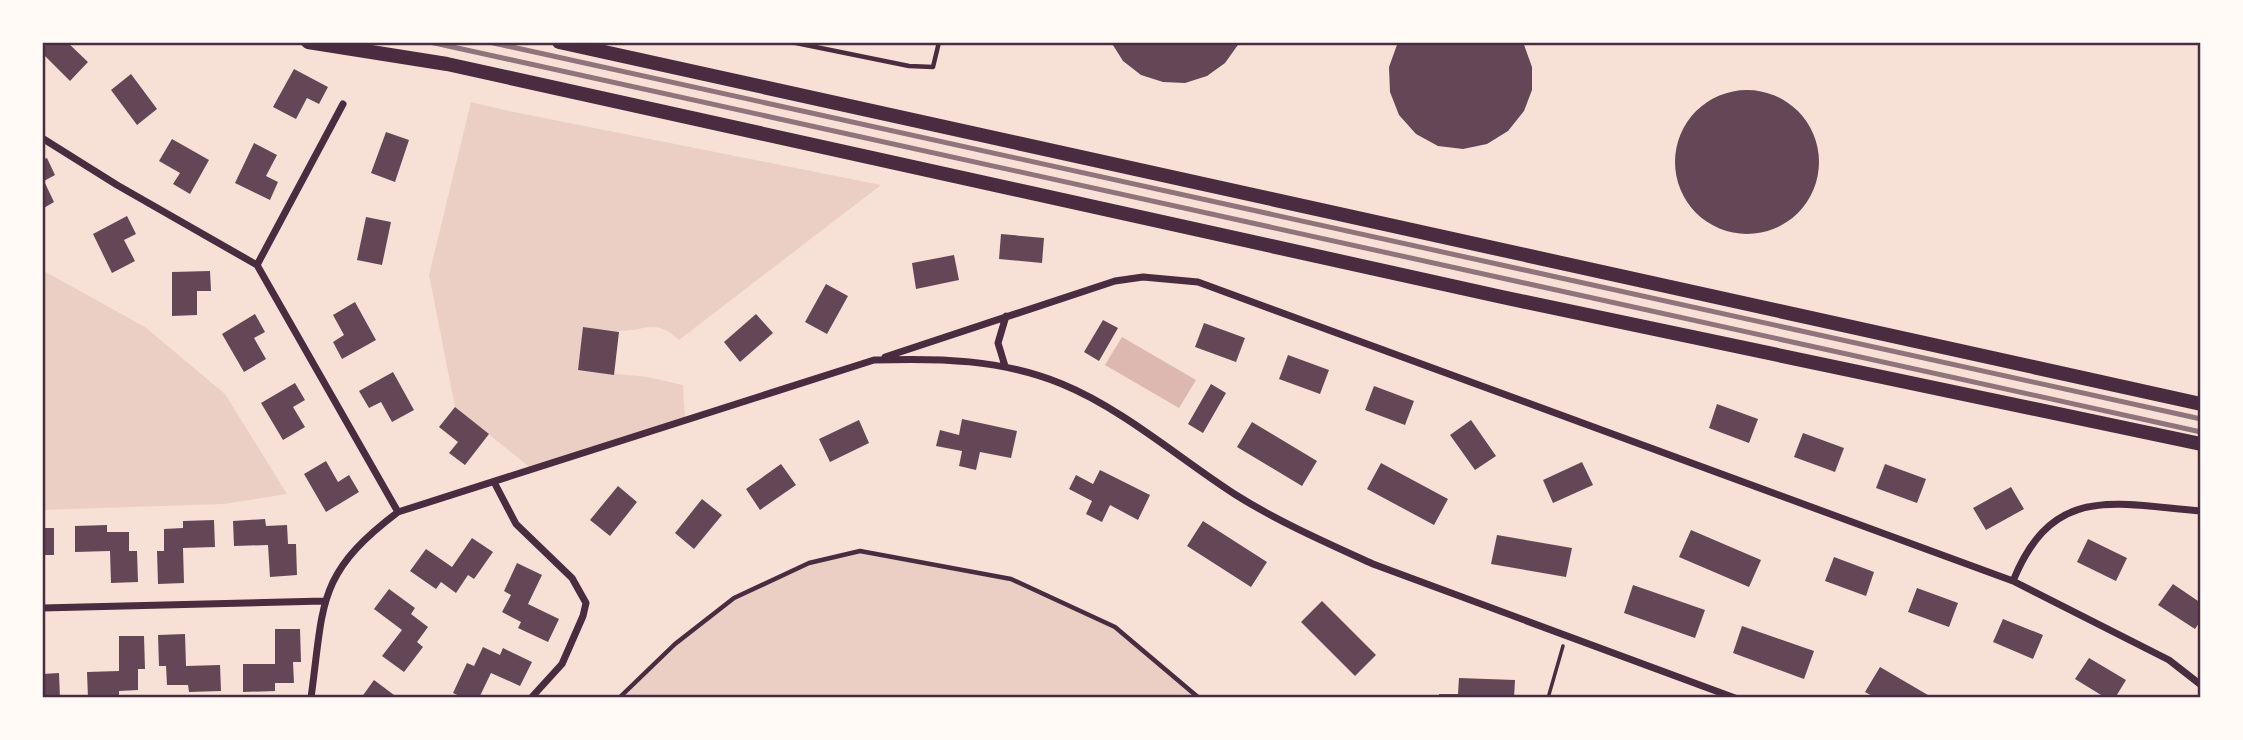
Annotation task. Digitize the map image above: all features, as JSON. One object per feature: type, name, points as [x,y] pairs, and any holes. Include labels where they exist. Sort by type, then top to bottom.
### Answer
[{"type":"main road","points":[[308,42],[447,64],[1502,297],[2201,444]]},
{"type":"main road","points":[[559,42],[2201,404]]},
{"type":"street","points":[[257,265],[343,104]]},
{"type":"street","points":[[42,138],[117,185],[257,265],[398,512]]},
{"type":"street","points":[[311,698],[324,601],[332,580],[353,550],[398,512],[1115,281],[1143,277],[1198,282],[2012,581],[2169,660],[2201,685]]},
{"type":"street","points":[[1005,366],[998,343],[1006,316]]},
{"type":"street","points":[[874,360],[961,360],[1005,366],[1063,384],[1095,400],[1239,497],[1316,538],[1373,564],[1735,698]]},
{"type":"street","points":[[494,482],[516,524],[572,578],[586,603],[562,664],[531,698]]},
{"type":"street","points":[[2012,581],[2021,561],[2045,527],[2074,510],[2106,503],[2201,511]]},
{"type":"street","points":[[42,608],[324,601]]},
{"type":"lane","points":[[791,42],[909,65],[933,67],[939,42]]},
{"type":"lane","points":[[618,698],[675,644],[734,598],[809,564],[860,551],[1011,579],[1115,627],[1199,698]]},
{"type":"path","points":[[1548,698],[1566,636]]},
{"type":"shaded area","points":[[471,102],[881,185],[679,340],[656,327],[617,331],[584,327],[578,370],[648,377],[683,385],[685,421],[533,470],[455,407],[429,275]]},
{"type":"shaded area","points":[[42,270],[145,327],[225,394],[287,494],[224,504],[42,510]]},
{"type":"shaded area","points":[[1122,337],[1196,380],[1179,408],[1105,365]]},
{"type":"shaded area","points":[[860,551],[1011,579],[1115,627],[1199,698],[619,698],[681,637],[730,603],[781,575],[808,564]]},
{"type":"building","points":[[47,42],[67,42],[88,62],[70,81],[42,53]]},
{"type":"building","points":[[1111,42],[1240,42],[1225,63],[1207,76],[1185,83],[1163,82],[1141,75],[1123,61]]},
{"type":"building","points":[[1398,42],[1523,42],[1532,67],[1532,90],[1524,111],[1508,131],[1487,144],[1463,149],[1438,146],[1416,134],[1399,115],[1390,92],[1389,67]]},
{"type":"building","points":[[294,69],[328,87],[319,104],[307,98],[296,119],[273,107]]},
{"type":"building","points":[[131,74],[157,109],[137,125],[111,90]]},
{"type":"building","points":[[1747,90],[1774,96],[1798,111],[1813,135],[1819,162],[1813,189],[1798,213],[1774,228],[1747,234],[1720,228],[1696,213],[1681,189],[1675,162],[1681,135],[1696,111],[1720,96]]},
{"type":"building","points":[[386,132],[409,140],[395,182],[371,173]]},
{"type":"building","points":[[172,139],[209,160],[190,194],[173,184],[180,173],[159,161]]},
{"type":"building","points":[[254,143],[277,155],[266,176],[278,182],[270,200],[235,183]]},
{"type":"building","points":[[47,158],[55,175],[44,181],[54,202],[42,209],[42,160]]},
{"type":"building","points":[[127,216],[136,234],[124,240],[135,261],[112,273],[93,234]]},
{"type":"building","points":[[366,217],[391,222],[382,265],[357,260]]},
{"type":"building","points":[[1001,234],[1044,238],[1042,263],[999,259]]},
{"type":"building","points":[[954,255],[959,280],[916,289],[912,263]]},
{"type":"building","points":[[210,271],[211,291],[197,291],[197,315],[172,316],[172,272]]},
{"type":"building","points":[[826,284],[848,296],[827,334],[805,322]]},
{"type":"building","points":[[355,302],[376,340],[342,359],[333,342],[344,335],[333,315]]},
{"type":"building","points":[[255,314],[265,332],[254,338],[266,359],[244,372],[222,334]]},
{"type":"building","points":[[756,314],[773,333],[740,362],[724,342]]},
{"type":"building","points":[[1103,320],[1118,328],[1099,361],[1084,352]]},
{"type":"building","points":[[1204,323],[1245,338],[1236,362],[1195,347]]},
{"type":"building","points":[[583,327],[619,332],[614,375],[578,370]]},
{"type":"building","points":[[1288,355],[1329,370],[1320,394],[1279,379]]},
{"type":"building","points":[[393,372],[414,410],[392,422],[381,402],[369,408],[359,391]]},
{"type":"building","points":[[295,383],[305,400],[293,407],[305,427],[283,440],[261,403]]},
{"type":"building","points":[[1211,384],[1226,393],[1203,433],[1188,424]]},
{"type":"building","points":[[1374,386],[1414,401],[1405,425],[1365,410]]},
{"type":"building","points":[[1717,404],[1758,419],[1749,443],[1709,428]]},
{"type":"building","points":[[455,407],[489,434],[465,465],[449,453],[458,442],[439,427]]},
{"type":"building","points":[[962,419],[1017,431],[1011,458],[980,452],[976,470],[959,466],[962,451],[936,446],[940,430],[959,435]]},
{"type":"building","points":[[859,420],[869,443],[830,462],[819,439]]},
{"type":"building","points":[[1471,420],[1496,456],[1475,470],[1450,435]]},
{"type":"building","points":[[1252,422],[1317,461],[1302,486],[1237,447]]},
{"type":"building","points":[[1803,433],[1844,448],[1835,472],[1794,457]]},
{"type":"building","points":[[326,461],[338,482],[349,475],[359,492],[326,512],[304,474]]},
{"type":"building","points":[[1582,462],[1593,485],[1553,503],[1543,480]]},
{"type":"building","points":[[1381,463],[1448,499],[1434,525],[1367,489]]},
{"type":"building","points":[[781,464],[796,485],[760,510],[746,489]]},
{"type":"building","points":[[1885,464],[1926,479],[1917,503],[1876,488]]},
{"type":"building","points":[[1100,470],[1150,495],[1138,520],[1110,505],[1102,522],[1086,514],[1092,501],[1069,489],[1076,475],[1093,484]]},
{"type":"building","points":[[618,486],[637,502],[610,536],[590,520]]},
{"type":"building","points":[[2011,487],[2024,509],[1986,530],[1973,508]]},
{"type":"building","points":[[702,499],[722,515],[694,549],[675,533]]},
{"type":"building","points":[[265,519],[266,526],[287,525],[288,544],[296,544],[297,575],[270,577],[268,545],[234,546],[233,521]]},
{"type":"building","points":[[214,520],[215,547],[183,548],[184,583],[158,584],[157,551],[164,551],[164,529],[183,528],[183,521]]},
{"type":"building","points":[[1203,521],[1267,562],[1251,587],[1187,546]]},
{"type":"building","points":[[107,525],[107,532],[129,532],[129,551],[137,551],[138,582],[111,583],[110,551],[75,552],[75,526]]},
{"type":"building","points":[[42,528],[54,528],[54,555],[42,555]]},
{"type":"building","points":[[1691,530],[1761,560],[1749,587],[1679,557]]},
{"type":"building","points":[[1497,535],[1572,548],[1566,577],[1491,564]]},
{"type":"building","points":[[472,538],[493,552],[474,579],[468,575],[456,593],[441,582],[436,589],[410,571],[426,549],[452,567]]},
{"type":"building","points":[[2088,539],[2127,558],[2116,581],[2077,562]]},
{"type":"building","points":[[1834,557],[1874,572],[1866,596],[1825,581]]},
{"type":"building","points":[[517,563],[542,575],[528,604],[559,619],[548,642],[518,628],[521,622],[502,612],[511,595],[504,591]]},
{"type":"building","points":[[2173,584],[2201,603],[2201,620],[2195,629],[2158,605]]},
{"type":"building","points":[[1633,585],[1705,610],[1695,638],[1624,613]]},
{"type":"building","points":[[1917,588],[1958,603],[1949,627],[1908,612]]},
{"type":"building","points":[[389,589],[415,608],[411,614],[428,627],[417,642],[423,647],[404,672],[382,656],[402,630],[374,609]]},
{"type":"building","points":[[1322,601],[1376,655],[1355,676],[1301,622]]},
{"type":"building","points":[[2003,619],[2043,635],[2033,659],[1993,642]]},
{"type":"building","points":[[1742,626],[1814,651],[1804,679],[1733,653]]},
{"type":"building","points":[[275,629],[300,629],[301,662],[293,662],[294,683],[275,683],[275,691],[243,692],[243,664],[275,664]]},
{"type":"building","points":[[185,634],[186,666],[220,665],[221,691],[189,692],[188,685],[167,685],[166,666],[159,666],[158,635]]},
{"type":"building","points":[[119,636],[144,636],[145,669],[138,669],[138,690],[119,691],[119,698],[88,698],[87,672],[119,671]]},
{"type":"building","points":[[483,647],[500,655],[503,648],[532,662],[520,686],[491,673],[479,698],[464,698],[453,693],[467,663],[474,666]]},
{"type":"building","points":[[2089,658],[2126,680],[2115,698],[2106,698],[2075,679]]},
{"type":"building","points":[[1880,667],[1933,698],[1876,698],[1865,692]]},
{"type":"building","points":[[59,673],[60,698],[42,698],[42,674]]},
{"type":"building","points":[[1459,678],[1515,680],[1514,698],[1439,698],[1439,694],[1458,694]]},
{"type":"building","points":[[374,680],[398,698],[361,698]]},
{"type":"railway","points":[[430,42],[2201,432]]},
{"type":"railway","points":[[489,42],[2201,419]]}]
